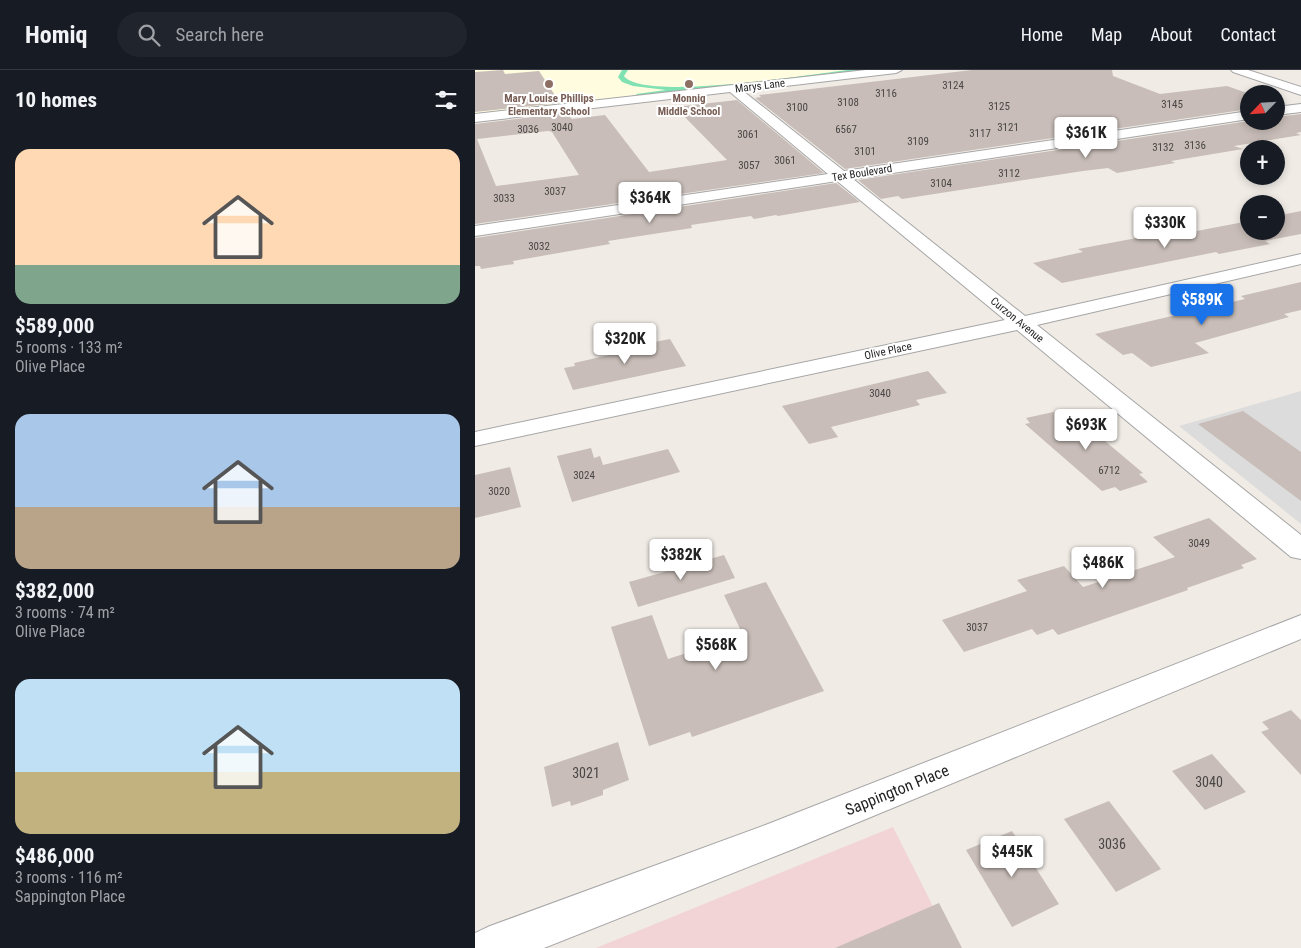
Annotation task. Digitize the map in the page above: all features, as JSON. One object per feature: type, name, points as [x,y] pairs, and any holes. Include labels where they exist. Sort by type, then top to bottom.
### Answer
[{"type":"street","name":"Marys Lane","points":[[475,118],[896,70]]},
{"type":"street","points":[[1237,70],[1301,91]]},
{"type":"street","name":"Curzon Avenue","points":[[733,89],[1301,550]]},
{"type":"street","points":[[1285,110],[1301,108]]},
{"type":"street","name":"Tex Boulevard","points":[[475,231],[1240,116]]},
{"type":"street","name":"Olive Place","points":[[475,439],[1020,322],[1301,259]]},
{"type":"street","name":"Sappington Place","points":[[490,948],[783,836],[1301,626]]},
{"type":"shaded area","points":[[475,70],[878,70],[475,116]]},
{"type":"shaded area","points":[[1301,391],[1301,524],[1179,426]]},
{"type":"shaded area","points":[[893,827],[954,948],[596,948]]},
{"type":"green space","points":[[622,70],[628,70],[624,76],[638,83],[662,87],[694,87],[766,81],[848,70],[868,70],[638,96],[636,94],[666,90],[633,86],[622,82],[618,77]]},
{"type":"building","points":[[503,70],[505,74],[539,71],[560,103],[475,112],[475,72]]},
{"type":"building","points":[[972,70],[1112,70],[1113,76],[1160,94],[1227,86],[1240,91],[1240,110],[845,169],[755,98],[761,97],[759,95]]},
{"type":"building","points":[[737,100],[824,173],[475,224],[475,124],[566,113],[572,119],[605,115],[649,172],[727,160],[675,107]],"holes":[[[552,132],[579,175],[496,186],[477,139]]]},
{"type":"building","points":[[1301,114],[1301,132],[1296,133],[1301,135],[1271,140],[1240,140],[1240,145],[1234,146],[1240,150],[1171,161],[1175,163],[1117,173],[1108,168],[1083,171],[902,199],[898,196],[881,199],[858,180],[1240,122],[1240,130],[1285,130],[1285,116]]},
{"type":"building","points":[[836,183],[860,202],[778,216],[754,219],[751,216],[691,225],[692,228],[608,241],[610,244],[513,261],[514,264],[481,269],[480,266],[475,266],[475,238]]},
{"type":"building","points":[[1301,211],[1301,234],[1285,237],[1285,214]]},
{"type":"building","points":[[1240,223],[1240,240],[1270,240],[1265,241],[1270,244],[1219,254],[1216,252],[1062,283],[1033,263],[1083,252],[1078,249],[1174,231],[1181,234]]},
{"type":"building","points":[[1301,282],[1301,310],[1284,314],[1289,317],[1195,343],[1209,353],[1151,367],[1132,353],[1123,355],[1095,334],[1245,299],[1241,296]]},
{"type":"building","points":[[670,339],[686,366],[573,390],[564,368],[575,366],[574,363],[636,349],[634,346]]},
{"type":"building","points":[[928,371],[947,393],[916,400],[920,405],[831,427],[838,437],[809,444],[782,406]]},
{"type":"building","points":[[1067,409],[1143,473],[1139,474],[1148,482],[1120,491],[1115,487],[1102,491],[1025,424],[1030,423],[1026,418]]},
{"type":"building","points":[[1243,411],[1301,452],[1301,501],[1198,424]]},
{"type":"building","points":[[591,448],[594,458],[600,456],[603,465],[668,449],[680,472],[572,502],[557,456]]},
{"type":"building","points":[[510,467],[521,507],[475,518],[475,475]]},
{"type":"building","points":[[1209,518],[1257,559],[1241,565],[1244,568],[1187,588],[1188,590],[1058,635],[1053,629],[1037,635],[1032,629],[964,652],[942,620],[1027,591],[1017,580],[1064,566],[1083,587],[1175,557],[1153,537]]},
{"type":"building","points":[[724,555],[735,578],[638,607],[629,582]]},
{"type":"building","points":[[766,582],[824,691],[692,737],[690,732],[649,746],[611,627],[652,615],[668,659],[743,635],[724,595]]},
{"type":"building","points":[[1291,710],[1301,720],[1301,775],[1261,732],[1269,729],[1262,722]]},
{"type":"building","points":[[618,742],[629,780],[603,790],[603,795],[571,806],[570,801],[552,807],[544,767]]},
{"type":"building","points":[[1212,754],[1246,792],[1205,810],[1172,771]]},
{"type":"building","points":[[1109,801],[1161,869],[1116,892],[1064,819]]},
{"type":"building","points":[[1012,831],[1059,904],[1012,927],[966,850]]},
{"type":"building","points":[[939,903],[962,948],[835,948]]},
{"type":"place","name":"Mary Louise Phillips Elementary School","points":[[549,84]]},
{"type":"place","name":"Monnig Middle School","points":[[689,84]]}]
